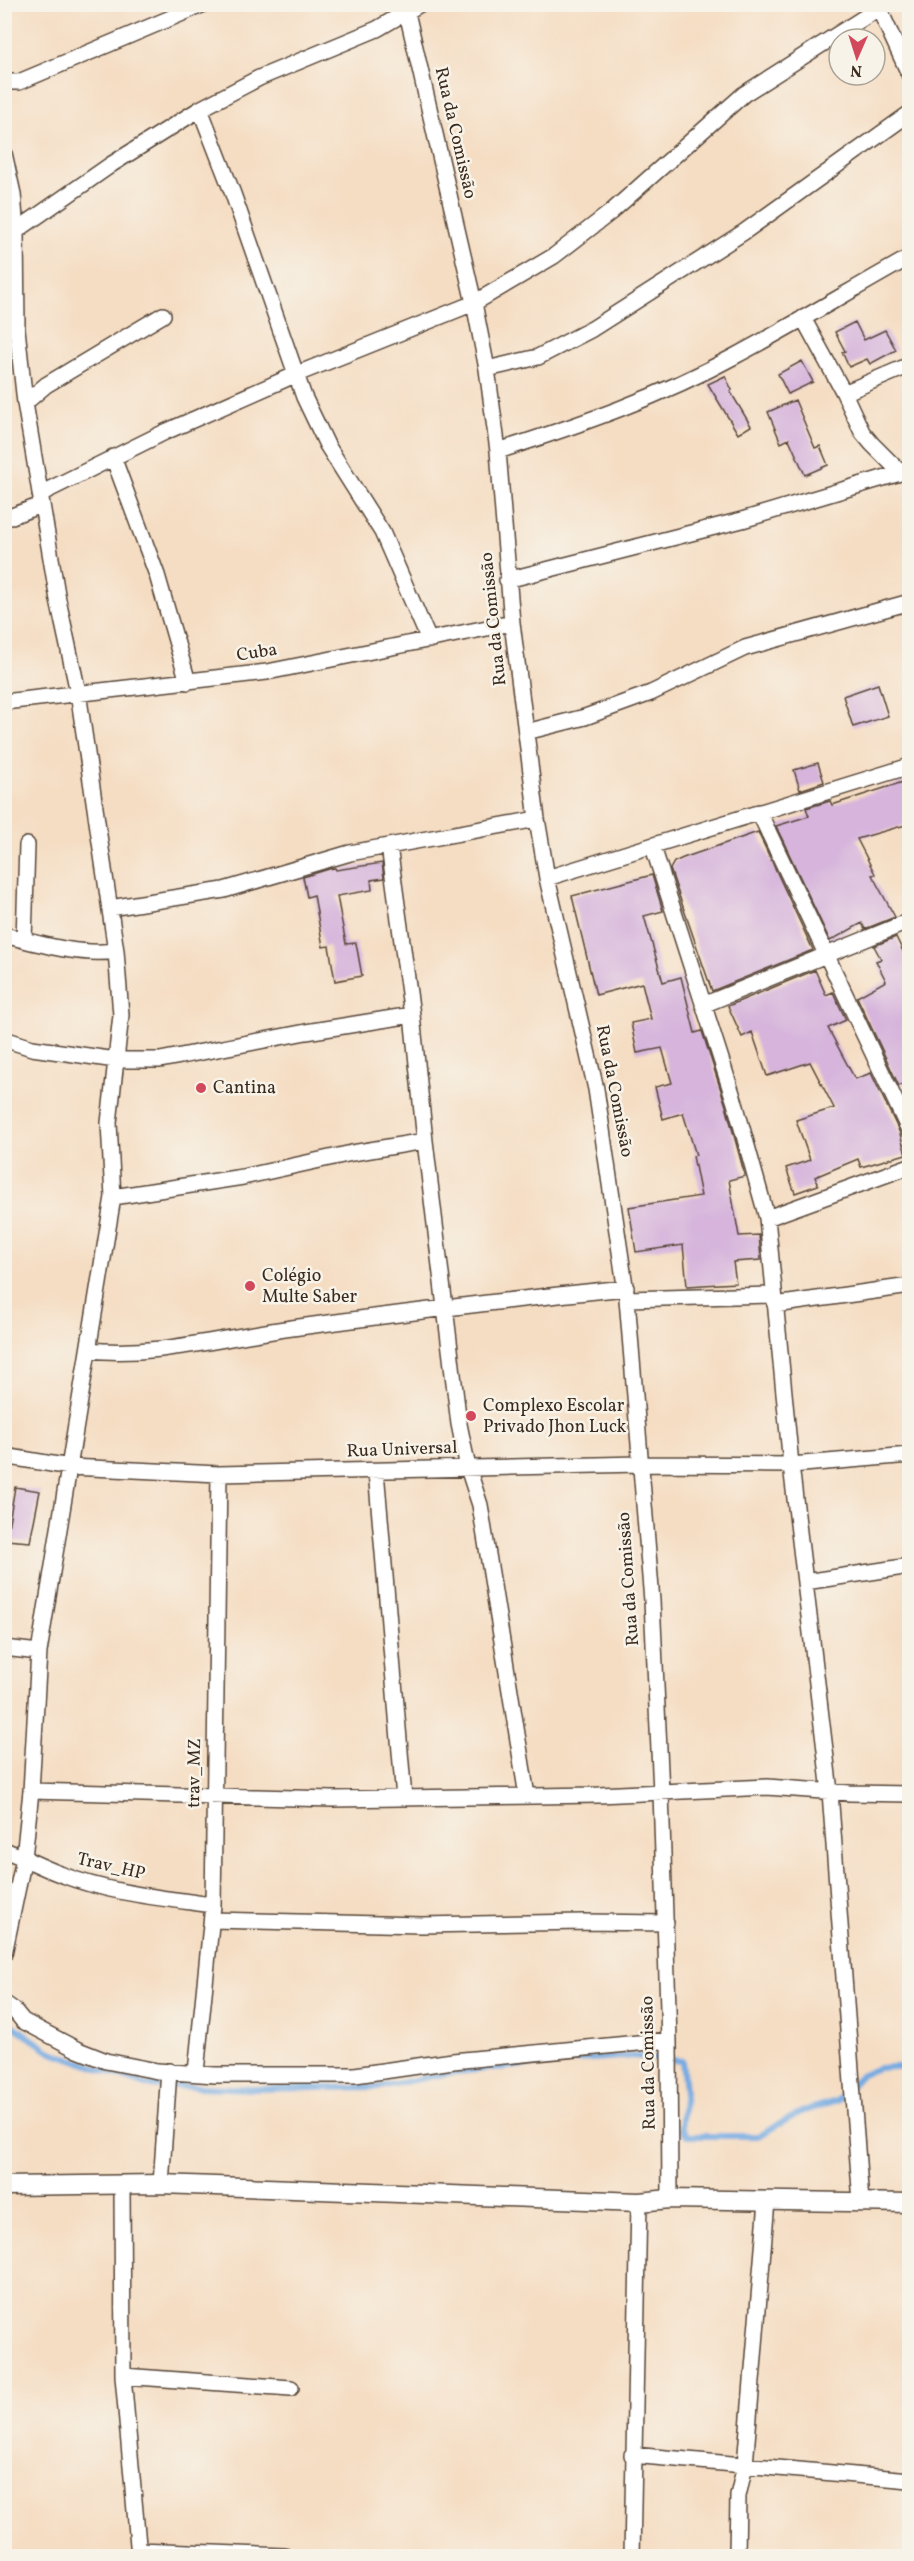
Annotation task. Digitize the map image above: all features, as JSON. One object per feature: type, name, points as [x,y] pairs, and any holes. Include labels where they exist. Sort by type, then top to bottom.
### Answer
[{"type":"street","points":[[4,82],[19,82],[204,4]]},
{"type":"street","points":[[4,519],[113,457],[297,374],[474,303],[562,250],[649,179],[744,94],[878,6],[909,76]]},
{"type":"street","points":[[16,231],[112,164],[200,110],[259,78],[377,29],[411,7]]},
{"type":"street","name":"Rua da Comissão","points":[[411,7],[487,369],[498,451],[507,580],[537,819],[547,878],[596,1089],[626,1294],[652,1600],[666,1923],[670,2199]]},
{"type":"street","points":[[200,110],[233,194],[304,397],[327,445],[382,532],[429,640]]},
{"type":"street","points":[[487,369],[538,357],[592,329],[744,232],[909,113]]},
{"type":"street","points":[[4,153],[10,215],[16,231],[10,334],[25,403],[40,500],[78,692],[116,951],[121,1015],[110,1124],[112,1197],[39,1652],[31,1791],[24,1858],[4,1954]]},
{"type":"street","points":[[498,451],[573,427],[640,401],[734,357],[909,257]]},
{"type":"street","points":[[25,403],[46,386],[163,315]]},
{"type":"street","points":[[803,318],[844,393],[862,432],[872,444],[905,472]]},
{"type":"street","points":[[844,393],[909,365]]},
{"type":"street","points":[[113,457],[157,575],[188,682]]},
{"type":"street","points":[[507,580],[742,520],[905,472]]},
{"type":"street","points":[[526,732],[585,717],[651,693],[745,648],[909,602]]},
{"type":"street","name":"Cuba","points":[[4,702],[267,672],[512,623]]},
{"type":"street","points":[[547,878],[909,766]]},
{"type":"street","points":[[759,812],[909,1132]]},
{"type":"street","points":[[110,908],[224,890],[350,853],[537,819]]},
{"type":"street","points":[[24,940],[27,845]]},
{"type":"street","points":[[389,846],[412,1015],[424,1141],[459,1424],[468,1468],[480,1505],[527,1796]]},
{"type":"street","points":[[653,847],[735,1103],[767,1218],[790,1465],[830,1792],[861,2202]]},
{"type":"street","points":[[703,1005],[826,957],[909,921]]},
{"type":"street","points":[[4,935],[99,953],[116,951]]},
{"type":"street","points":[[4,1039],[32,1048],[116,1060],[160,1060],[306,1032],[412,1015]]},
{"type":"street","points":[[112,1197],[243,1177],[352,1153],[424,1141]]},
{"type":"street","points":[[767,1218],[909,1166]]},
{"type":"street","points":[[89,1350],[113,1352],[168,1349],[289,1328],[446,1306],[626,1294],[774,1300],[909,1286]]},
{"type":"street","name":"Rua Universal","points":[[4,1456],[70,1467],[219,1474],[639,1464],[790,1465],[909,1455]]},
{"type":"street","points":[[376,1471],[387,1622],[404,1798]]},
{"type":"street","name":"trav_MZ","points":[[196,2072],[212,1913],[219,1474]]},
{"type":"street","points":[[805,1582],[909,1566]]},
{"type":"street","points":[[4,1648],[39,1652]]},
{"type":"street","points":[[31,1791],[404,1798],[661,1792],[766,1787],[830,1792],[909,1794]]},
{"type":"street","name":"Trav_HP","points":[[4,1850],[60,1874],[212,1913],[421,1925],[561,1922],[666,1923]]},
{"type":"street","points":[[4,2003],[23,2021],[78,2050],[125,2066],[215,2075],[355,2075],[453,2061],[669,2040]]},
{"type":"street","points":[[161,2184],[169,2071]]},
{"type":"street","points":[[122,2184],[123,2376],[139,2553],[285,2556]]},
{"type":"street","points":[[4,2186],[161,2184],[639,2202],[670,2199],[909,2203]]},
{"type":"street","points":[[736,2556],[738,2496],[745,2465],[767,2201]]},
{"type":"street","points":[[632,2556],[632,2455],[639,2202]]},
{"type":"street","points":[[123,2376],[291,2388]]},
{"type":"street","points":[[632,2455],[909,2480]]},
{"type":"building","points":[[855,322],[864,340],[885,330],[896,350],[870,364],[867,359],[849,367],[842,352],[845,351],[835,332]]},
{"type":"building","points":[[802,361],[813,382],[788,394],[778,374]]},
{"type":"building","points":[[725,376],[732,390],[730,391],[751,426],[738,434],[708,384]]},
{"type":"building","points":[[795,400],[815,448],[820,446],[828,465],[805,475],[789,439],[781,443],[768,412]]},
{"type":"building","points":[[878,684],[888,716],[853,727],[843,696]]},
{"type":"building","points":[[818,763],[824,782],[800,790],[794,770]]},
{"type":"building","points":[[909,780],[909,824],[857,839],[875,874],[872,875],[895,917],[865,929],[862,923],[830,941],[776,826],[809,816],[806,808],[830,801],[832,805]]},
{"type":"building","points":[[758,832],[813,950],[712,991],[670,869],[674,862],[683,858]]},
{"type":"building","points":[[382,863],[384,878],[371,880],[372,890],[337,896],[346,944],[356,943],[362,976],[335,981],[329,946],[323,947],[314,895],[307,897],[303,877],[329,869]]},
{"type":"building","points":[[652,875],[663,911],[644,916],[663,982],[681,977],[695,1033],[702,1031],[745,1176],[729,1180],[739,1236],[759,1235],[761,1260],[733,1262],[736,1283],[687,1286],[683,1245],[636,1252],[629,1207],[701,1196],[693,1156],[696,1155],[683,1113],[663,1119],[655,1087],[672,1083],[662,1048],[637,1053],[631,1023],[651,1019],[642,983],[596,995],[572,896]]},
{"type":"building","points":[[896,937],[909,964],[909,1081],[899,1086],[857,997],[886,981],[876,961],[881,959],[874,946]]},
{"type":"building","points":[[815,970],[826,995],[833,992],[846,1020],[828,1028],[855,1079],[871,1073],[899,1131],[906,1154],[861,1167],[858,1159],[815,1177],[818,1185],[795,1193],[786,1168],[810,1160],[796,1120],[834,1108],[810,1062],[767,1076],[752,1032],[742,1037],[728,1006]]},
{"type":"building","points":[[15,1487],[40,1491],[30,1542],[6,1540]]},
{"type":"waterway","points":[[4,2019],[49,2051],[146,2085],[254,2089],[380,2087],[448,2073],[577,2060],[634,2056],[682,2061],[685,2090],[681,2128],[688,2136],[758,2136],[803,2111],[837,2101],[862,2074],[879,2068],[910,2066]]},
{"type":"place","name":"Cantina","points":[[201,1088]]},
{"type":"place","name":"Colégio Multe Saber","points":[[250,1286]]},
{"type":"place","name":"Complexo Escolar Privado Jhon Luck","points":[[471,1416]]}]
